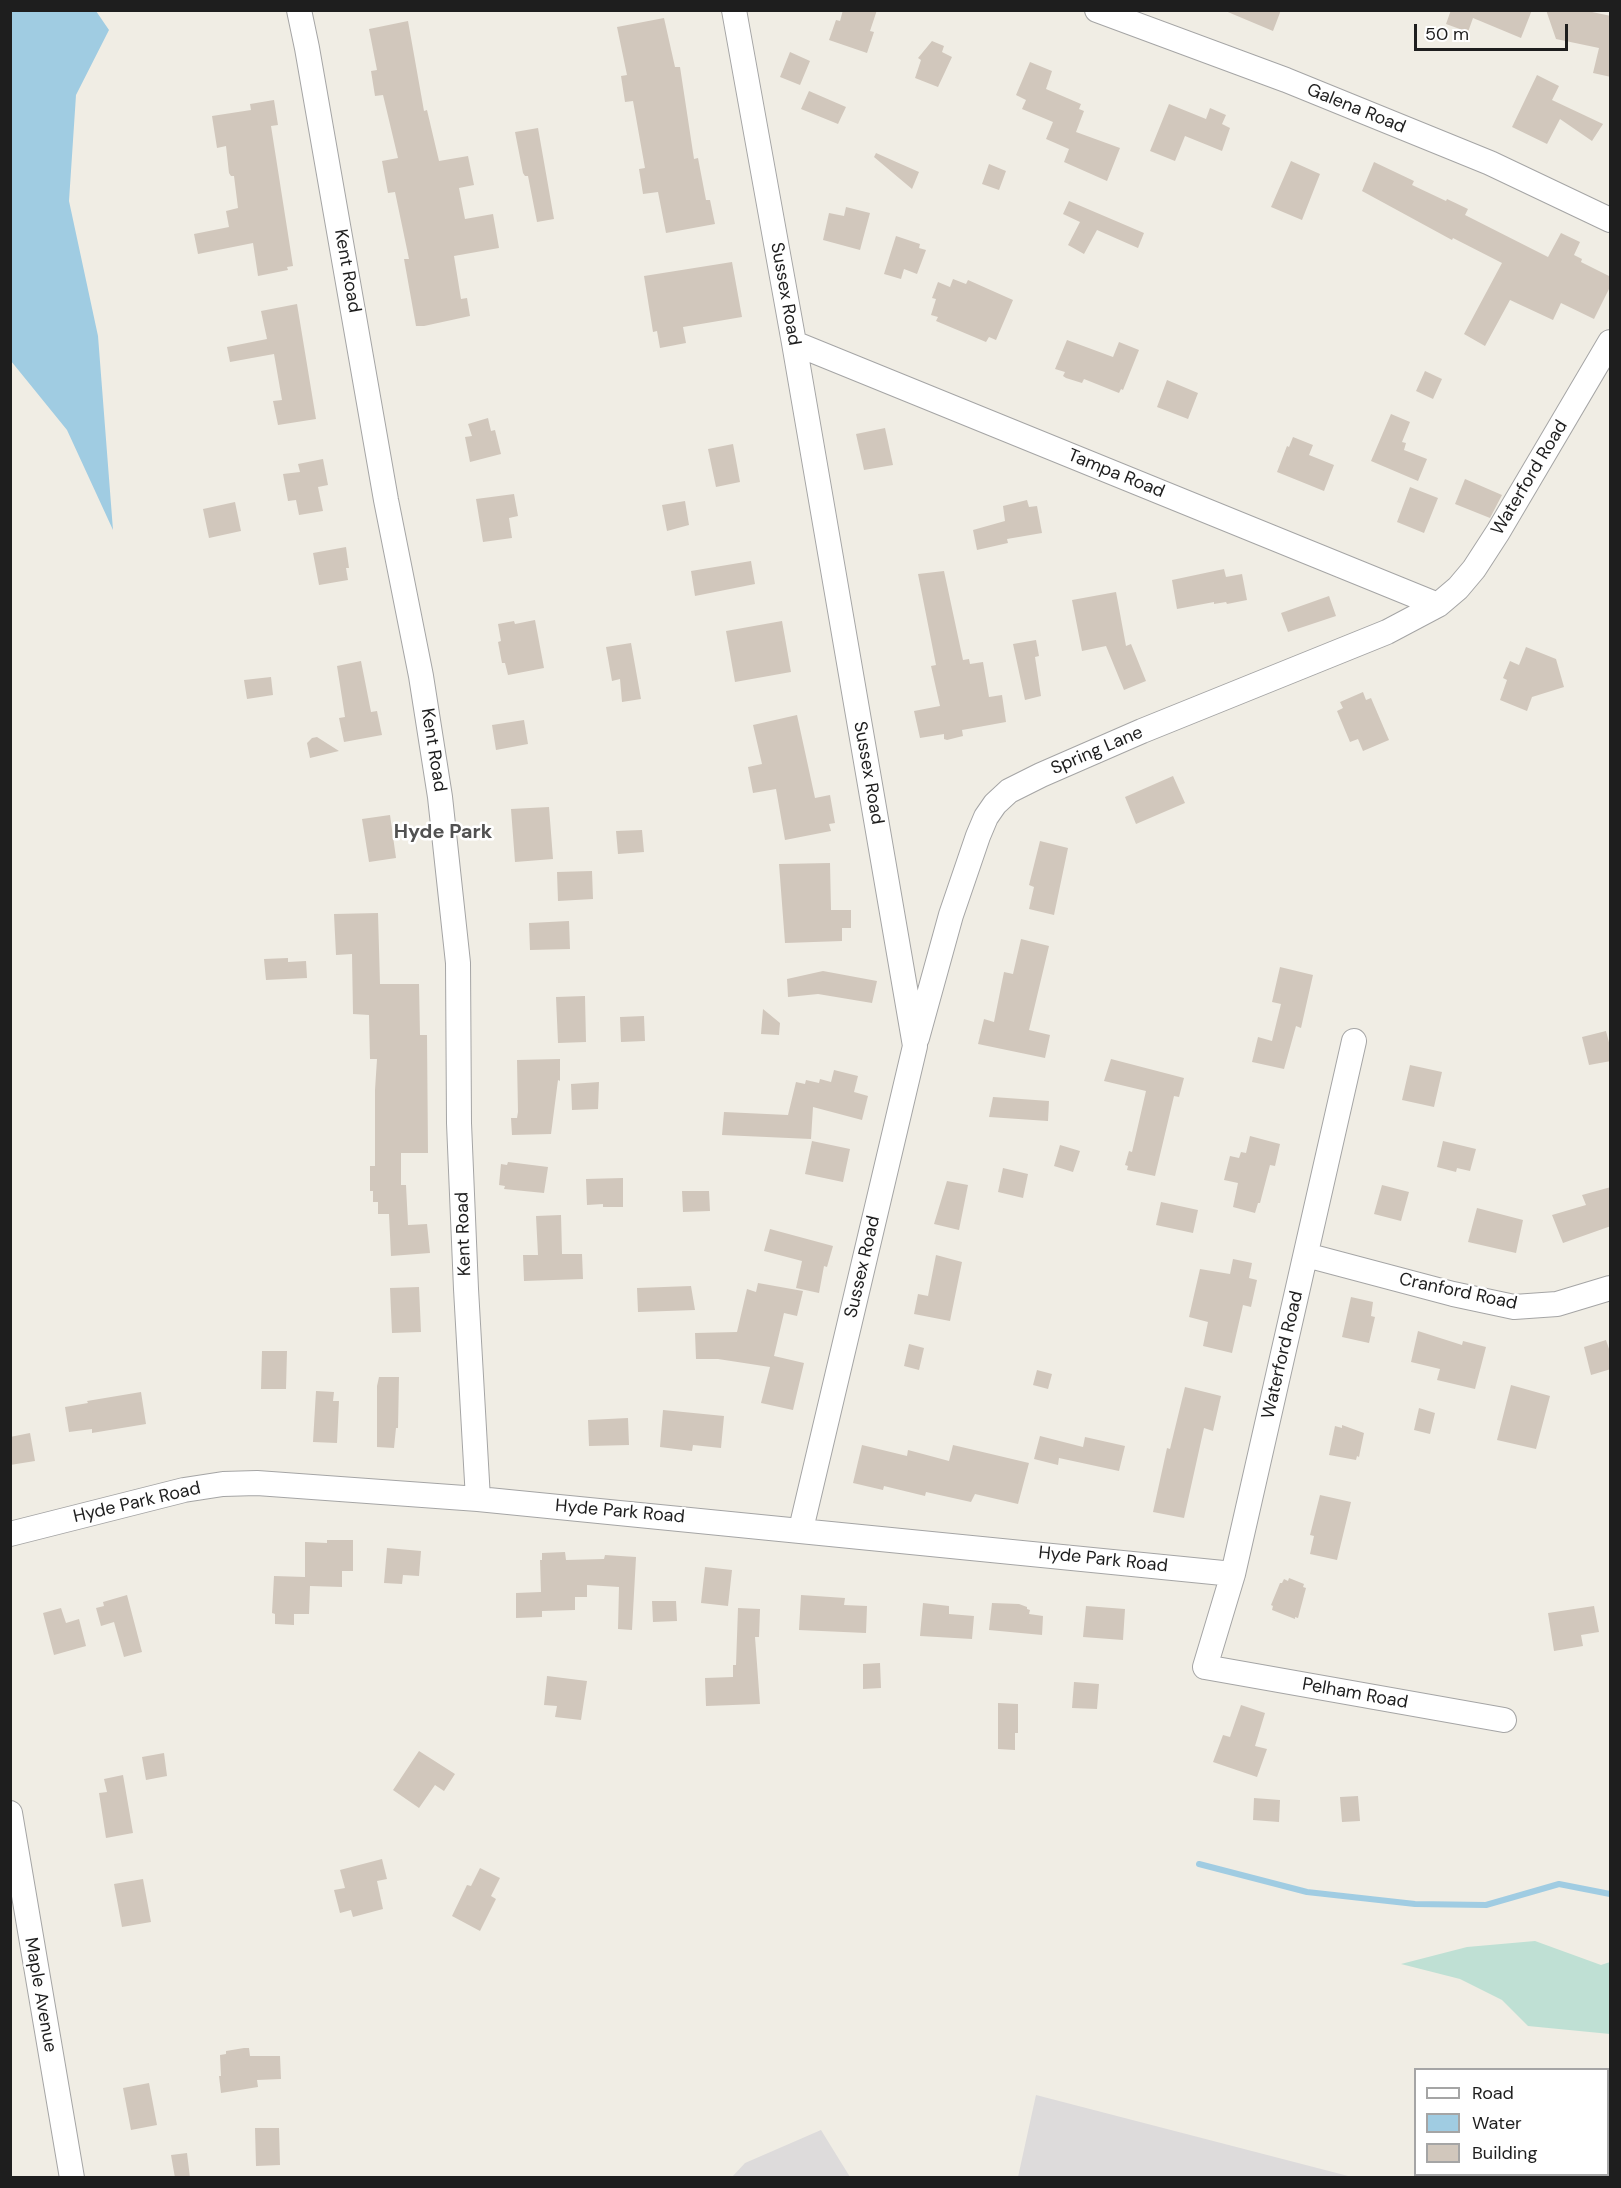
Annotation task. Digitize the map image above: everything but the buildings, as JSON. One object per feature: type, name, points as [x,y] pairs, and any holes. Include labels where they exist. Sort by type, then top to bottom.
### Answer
[{"type":"street","name":"Kent Road","points":[[299,10],[310,59],[386,500],[421,676],[440,797],[458,963],[459,1123],[478,1498]]},
{"type":"street","name":"Sussex Road","points":[[734,10],[915,1046],[801,1529]]},
{"type":"street","name":"Galena Road","points":[[1097,10],[1286,80],[1479,159],[1611,220]]},
{"type":"street","name":"Waterford Road","points":[[1438,605],[1458,588],[1474,569],[1611,342]]},
{"type":"street","name":"Tampa Road","points":[[794,343],[1438,605]]},
{"type":"street","name":"Spring Lane","points":[[915,1046],[951,915],[978,836],[986,817],[995,804],[1009,791],[1142,731],[1387,633],[1438,605]]},
{"type":"street","name":"Waterford Road","points":[[1205,1667],[1233,1574],[1354,1041]]},
{"type":"street","name":"Cranford Road","points":[[1306,1255],[1453,1294],[1514,1307],[1557,1304],[1611,1288]]},
{"type":"street","name":"Hyde Park Road","points":[[10,1534],[184,1490],[223,1484],[322,1486],[478,1498],[801,1529],[1233,1574]]},
{"type":"street","name":"Pelham Road","points":[[1205,1667],[1504,1720]]},
{"type":"street","name":"Maple Avenue","points":[[10,1813],[72,2178]]},
{"type":"shaded area","points":[[1535,1941],[1601,1965],[1610,1962],[1610,2034],[1528,2026],[1502,2000],[1460,1979],[1401,1964],[1467,1947]]},
{"type":"shaded area","points":[[1036,2095],[1352,2177],[1018,2177]]},
{"type":"shaded area","points":[[821,2130],[850,2177],[732,2177],[745,2163]]},
{"type":"water","points":[[10,11],[96,11],[109,30],[76,95],[69,201],[98,336],[113,530],[67,430],[11,361]]},
{"type":"waterway","points":[[1199,1864],[1307,1892],[1415,1904],[1486,1905],[1559,1884],[1610,1894]]},
{"type":"district","name":"Hyde Park","points":[[443,833]]}]
